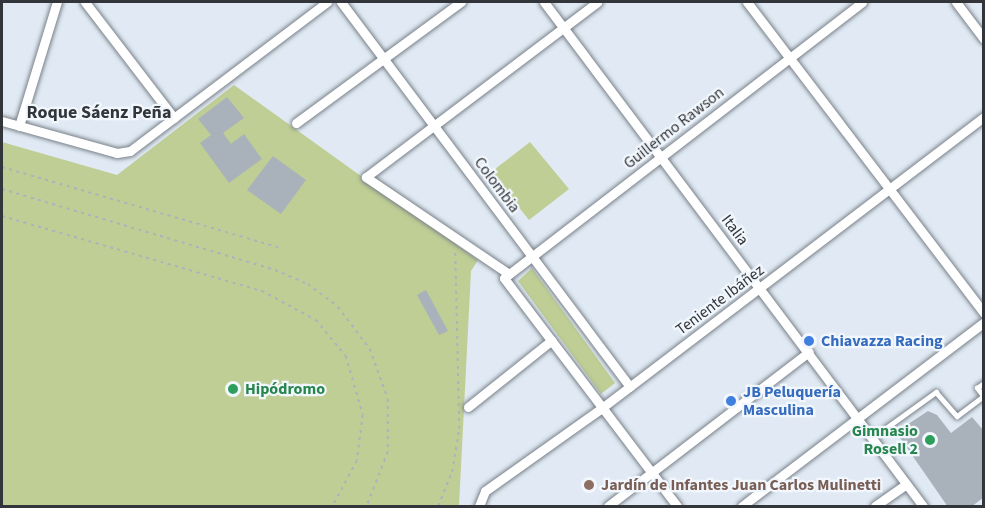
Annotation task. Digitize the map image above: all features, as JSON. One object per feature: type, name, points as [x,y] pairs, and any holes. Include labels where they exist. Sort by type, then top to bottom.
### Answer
[{"type":"street","points":[[19,126],[57,2]]},
{"type":"street","points":[[85,2],[174,118]]},
{"type":"street","points":[[2,121],[123,153],[174,118],[327,2]]},
{"type":"street","name":"Colombia","points":[[341,2],[630,387]]},
{"type":"street","points":[[296,123],[461,2]]},
{"type":"street","name":"Italia","points":[[544,2],[809,352],[923,507]]},
{"type":"street","points":[[597,2],[366,177],[506,276],[677,507]]},
{"type":"street","points":[[747,2],[888,190],[984,313]]},
{"type":"street","name":"Guillermo Rawson","points":[[506,276],[862,2]]},
{"type":"street","points":[[956,2],[984,39]]},
{"type":"street","name":"Teniente Ibáñez","points":[[479,507],[485,490],[630,387],[984,117]]},
{"type":"street","points":[[742,507],[984,322]]},
{"type":"street","points":[[468,407],[552,340]]},
{"type":"street","points":[[608,507],[809,352]]},
{"type":"street","points":[[875,507],[906,484]]},
{"type":"lane","points":[[872,438],[936,392],[957,416],[983,396],[977,388],[984,383]]},
{"type":"path","points":[[2,167],[280,248]]},
{"type":"path","points":[[2,189],[275,270],[308,284],[338,307],[370,349],[387,399],[388,452],[367,507]]},
{"type":"path","points":[[2,216],[276,296],[316,320],[352,370],[363,415],[357,461],[333,507]]},
{"type":"path","points":[[438,507],[453,472],[459,429],[455,251]]},
{"type":"green space","name":"Hipódromo","points":[[234,85],[478,260],[471,271],[459,506],[2,506],[2,142],[117,175]]},
{"type":"green space","points":[[530,142],[569,189],[529,220],[491,172]]},
{"type":"green space","points":[[532,268],[615,383],[601,394],[518,281]]},
{"type":"building","points":[[227,97],[244,118],[223,133],[231,144],[244,134],[262,159],[229,183],[200,143],[211,135],[198,119]]},
{"type":"building","points":[[273,156],[306,180],[281,214],[247,190]]},
{"type":"building","points":[[426,290],[448,331],[439,335],[417,295]]},
{"type":"building","points":[[928,411],[937,415],[951,433],[972,417],[984,431],[984,497],[971,507],[948,507],[896,432]]},
{"type":"place","name":"Chiavazza Racing","points":[[809,341]]},
{"type":"place","name":"Hipódromo","points":[[233,389]]},
{"type":"place","name":"JB Peluquería Masculina","points":[[731,401]]},
{"type":"place","name":"Gimnasio Rosell 2","points":[[930,440]]},
{"type":"place","name":"Jardín de Infantes Juan Carlos Mulinetti","points":[[589,485]]},
{"type":"district","name":"Roque Sáenz Peña","points":[[99,113]]}]
